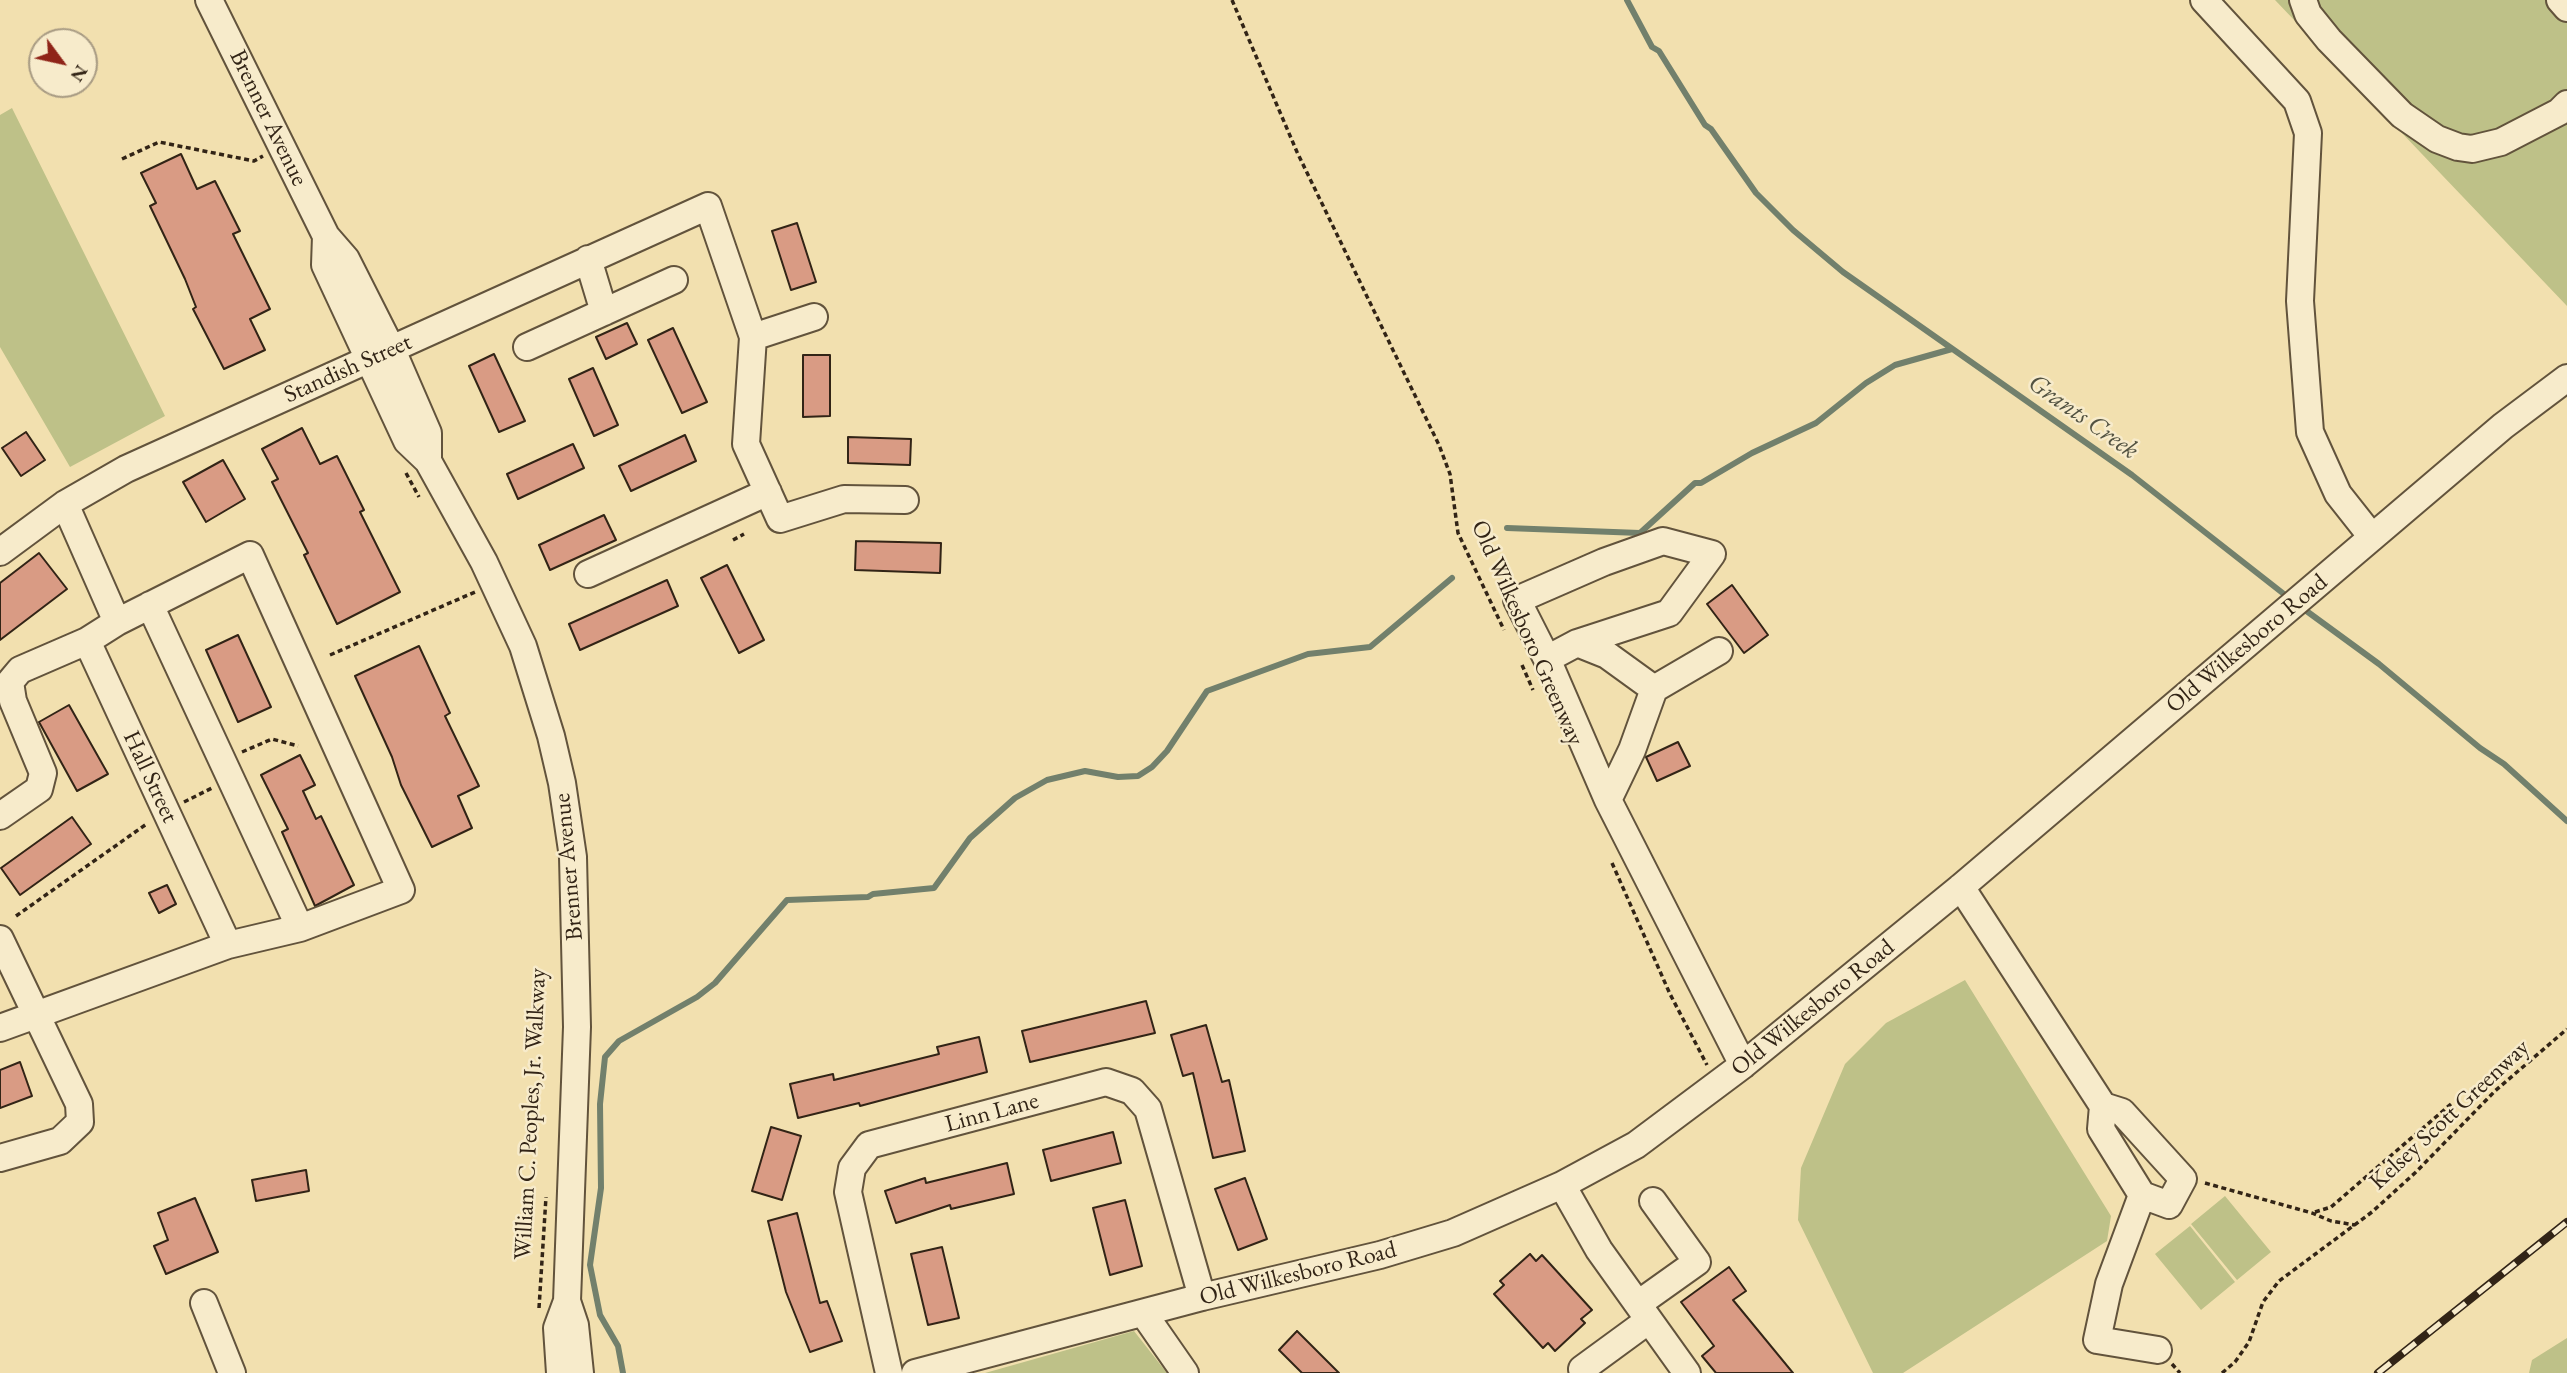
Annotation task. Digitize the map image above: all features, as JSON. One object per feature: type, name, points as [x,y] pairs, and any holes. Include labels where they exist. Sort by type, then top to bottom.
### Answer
[{"type":"street","name":"Brenner Avenue","points":[[209,0],[326,236],[346,259],[407,441],[428,461],[484,562],[523,646],[551,736],[564,795],[573,857],[577,1027],[566,1301],[575,1325],[562,1372]]},
{"type":"street","points":[[2204,0],[2297,101],[2308,133],[2300,301],[2310,432],[2338,494],[2372,537]]},
{"type":"street","points":[[2304,0],[2308,14],[2329,40],[2402,115],[2429,134],[2458,147],[2472,149],[2501,142],[2559,112],[2567,104]]},
{"type":"street","points":[[2560,0],[2567,8]]},
{"type":"street","name":"Standish Street","points":[[0,552],[65,504],[126,469],[708,206],[753,337]]},
{"type":"street","points":[[588,259],[604,312]]},
{"type":"street","points":[[527,347],[674,280]]},
{"type":"street","points":[[814,317],[753,337],[746,444],[780,519],[844,499],[905,499]]},
{"type":"street","name":"Old Wilkesboro Road","points":[[915,1373],[1202,1297],[1380,1255],[1453,1233],[1563,1185],[1636,1145],[1743,1065],[1961,887],[2503,426],[2567,378]]},
{"type":"street","points":[[588,574],[768,492]]},
{"type":"street","points":[[65,504],[117,622]]},
{"type":"street","points":[[1547,659],[1577,643],[1669,613],[1712,554],[1663,541],[1604,562],[1517,600],[1547,659],[1608,800],[1743,1065]]},
{"type":"street","points":[[0,816],[39,789],[43,773],[13,701],[10,682],[14,674],[87,640],[250,555],[401,890],[300,928],[228,945],[0,1028]]},
{"type":"street","points":[[150,605],[300,928]]},
{"type":"street","name":"Hall Street","points":[[87,640],[228,945]]},
{"type":"street","points":[[1577,643],[1607,655],[1654,689]]},
{"type":"street","points":[[1608,800],[1632,750],[1654,689],[1719,651]]},
{"type":"street","points":[[1961,887],[2103,1106],[2101,1129],[2142,1195],[2169,1205],[2182,1179],[2122,1112],[2103,1106]]},
{"type":"street","points":[[0,939],[79,1104],[80,1122],[61,1141],[0,1158]]},
{"type":"street","name":"Linn Lane","points":[[889,1373],[848,1192],[852,1168],[869,1145],[1106,1082],[1132,1091],[1148,1109],[1202,1297]]},
{"type":"street","points":[[1563,1185],[1599,1250],[1687,1373]]},
{"type":"street","points":[[2142,1195],[2109,1284],[2097,1339],[2158,1350]]},
{"type":"street","points":[[1582,1369],[1697,1262],[1653,1201]]},
{"type":"street","points":[[204,1304],[232,1373]]},
{"type":"street","points":[[1144,1314],[1185,1373]]},
{"type":"path","name":"Old Wilkesboro Greenway","points":[[1232,0],[1297,152],[1440,445],[1450,474],[1458,533],[1510,640]]},
{"type":"path","points":[[122,159],[159,142],[254,161],[265,155]]},
{"type":"path","points":[[401,463],[425,506]]},
{"type":"path","points":[[733,540],[744,534]]},
{"type":"path","points":[[471,581],[481,602]]},
{"type":"path","points":[[330,655],[477,591]]},
{"type":"path","name":"Old Wilkesboro Greenway","points":[[1520,661],[1536,696]]},
{"type":"path","points":[[242,752],[272,739],[298,746]]},
{"type":"path","points":[[179,804],[217,786]]},
{"type":"path","points":[[16,916],[156,818]]},
{"type":"path","points":[[1610,859],[1670,994],[1716,1086]]},
{"type":"path","name":"Kelsey Scott Greenway","points":[[2222,1373],[2242,1353],[2263,1302],[2278,1281],[2355,1225],[2416,1171],[2495,1091],[2567,1030]]},
{"type":"path","points":[[2312,1213],[2331,1208],[2451,1104]]},
{"type":"path","points":[[2182,1179],[2230,1188],[2331,1221],[2355,1225]]},
{"type":"path","name":"William C. Peoples, Jr. Walkway","points":[[539,1320],[547,1184]]},
{"type":"green space","points":[[2275,0],[2567,0],[2567,306]]},
{"type":"green space","points":[[12,108],[165,416],[70,467],[0,347],[0,115]]},
{"type":"green space","points":[[1965,980],[2111,1216],[2107,1241],[1903,1373],[1873,1373],[1798,1220],[1801,1168],[1845,1064],[1886,1023]]},
{"type":"green space","points":[[2225,1196],[2271,1252],[2237,1280],[2191,1224]]},
{"type":"green space","points":[[2190,1226],[2235,1282],[2201,1310],[2155,1254]]},
{"type":"green space","points":[[1134,1331],[1167,1373],[985,1373]]},
{"type":"green space","points":[[2567,1338],[2567,1373],[2529,1373],[2532,1360]]},
{"type":"building","points":[[181,154],[197,189],[215,181],[240,231],[233,234],[270,309],[250,319],[265,350],[224,369],[193,309],[196,307],[150,206],[156,203],[141,173]]},
{"type":"building","points":[[797,223],[816,282],[791,290],[772,231]]},
{"type":"building","points":[[627,323],[637,344],[606,359],[596,337]]},
{"type":"building","points":[[673,328],[707,402],[682,413],[648,340]]},
{"type":"building","points":[[494,354],[525,421],[499,432],[469,366]]},
{"type":"building","points":[[803,355],[830,355],[830,416],[803,417]]},
{"type":"building","points":[[593,368],[618,425],[594,436],[569,379]]},
{"type":"building","points":[[302,428],[320,464],[337,456],[364,510],[360,512],[400,592],[337,624],[304,555],[308,553],[272,482],[278,479],[262,449]]},
{"type":"building","points":[[26,432],[45,460],[21,476],[2,448]]},
{"type":"building","points":[[685,435],[696,461],[631,491],[619,466]]},
{"type":"building","points":[[848,437],[911,439],[910,465],[848,463]]},
{"type":"building","points":[[573,444],[584,468],[518,499],[507,474]]},
{"type":"building","points":[[223,460],[245,499],[206,522],[183,482]]},
{"type":"building","points":[[604,515],[616,540],[550,570],[539,545]]},
{"type":"building","points":[[856,541],[941,543],[940,573],[855,570]]},
{"type":"building","points":[[39,553],[67,589],[0,640],[0,583]]},
{"type":"building","points":[[727,565],[764,640],[739,653],[701,578]]},
{"type":"building","points":[[667,580],[678,606],[580,650],[569,624]]},
{"type":"building","points":[[1732,585],[1768,635],[1744,653],[1707,604]]},
{"type":"building","points":[[238,635],[271,707],[238,722],[206,650]]},
{"type":"building","points":[[419,646],[450,713],[445,716],[479,786],[458,796],[472,828],[432,847],[401,785],[392,757],[355,676]]},
{"type":"building","points":[[69,705],[108,774],[77,791],[39,722]]},
{"type":"building","points":[[1678,742],[1690,766],[1657,781],[1646,757]]},
{"type":"building","points":[[300,755],[315,785],[303,791],[316,819],[321,816],[354,885],[315,906],[282,832],[288,829],[261,775]]},
{"type":"building","points":[[72,817],[91,844],[20,895],[1,868]]},
{"type":"building","points":[[167,885],[176,904],[159,913],[149,893]]},
{"type":"building","points":[[1146,1001],[1155,1033],[1030,1062],[1022,1031]]},
{"type":"building","points":[[1206,1025],[1222,1082],[1229,1080],[1245,1151],[1213,1158],[1193,1073],[1183,1076],[1171,1035]]},
{"type":"building","points":[[979,1037],[987,1072],[860,1106],[859,1103],[798,1118],[790,1084],[833,1074],[834,1080],[939,1054],[937,1047]]},
{"type":"building","points":[[20,1062],[32,1096],[0,1108],[0,1070]]},
{"type":"building","points":[[771,1127],[801,1136],[782,1200],[752,1191]]},
{"type":"building","points":[[1113,1132],[1121,1163],[1051,1181],[1043,1150]]},
{"type":"building","points":[[1007,1163],[1014,1194],[951,1209],[950,1205],[896,1223],[885,1191],[925,1178],[926,1183]]},
{"type":"building","points":[[306,1170],[309,1191],[256,1201],[252,1180]]},
{"type":"building","points":[[1245,1178],[1267,1239],[1238,1250],[1215,1189]]},
{"type":"building","points":[[195,1198],[218,1252],[166,1274],[154,1246],[168,1240],[158,1213]]},
{"type":"building","points":[[1125,1200],[1142,1266],[1110,1275],[1093,1208]]},
{"type":"building","points":[[797,1213],[820,1303],[827,1301],[842,1341],[810,1352],[786,1292],[768,1221]]},
{"type":"building","points":[[942,1247],[959,1318],[928,1325],[911,1254]]},
{"type":"building","points":[[1530,1254],[1536,1261],[1542,1255],[1592,1310],[1581,1319],[1585,1323],[1555,1351],[1548,1343],[1543,1348],[1494,1294],[1504,1285],[1500,1281]]},
{"type":"building","points":[[1729,1267],[1746,1291],[1733,1300],[1793,1373],[1716,1373],[1702,1356],[1714,1346],[1681,1302]]},
{"type":"building","points":[[1297,1331],[1339,1373],[1302,1373],[1279,1350]]},
{"type":"waterway","name":"Grants Creek","points":[[1627,0],[1652,47],[1659,51],[1705,125],[1711,129],[1756,193],[1793,230],[1843,272],[2132,475],[2289,598]]},
{"type":"waterway","points":[[1507,528],[1640,533],[1695,483],[1701,483],[1752,453],[1816,423],[1866,383],[1895,365],[1952,349]]},
{"type":"waterway","points":[[623,1373],[618,1346],[600,1315],[590,1265],[601,1188],[600,1104],[605,1057],[619,1041],[697,997],[715,983],[787,900],[868,897],[873,894],[934,888],[970,838],[1015,798],[1047,780],[1085,771],[1118,777],[1138,776],[1152,767],[1167,751],[1207,691],[1308,654],[1370,647],[1452,578]]},
{"type":"waterway","name":"Grants Creek","points":[[2301,607],[2379,664],[2480,748],[2504,764],[2567,821]]},
{"type":"railway","points":[[2378,1373],[2567,1222]]}]
